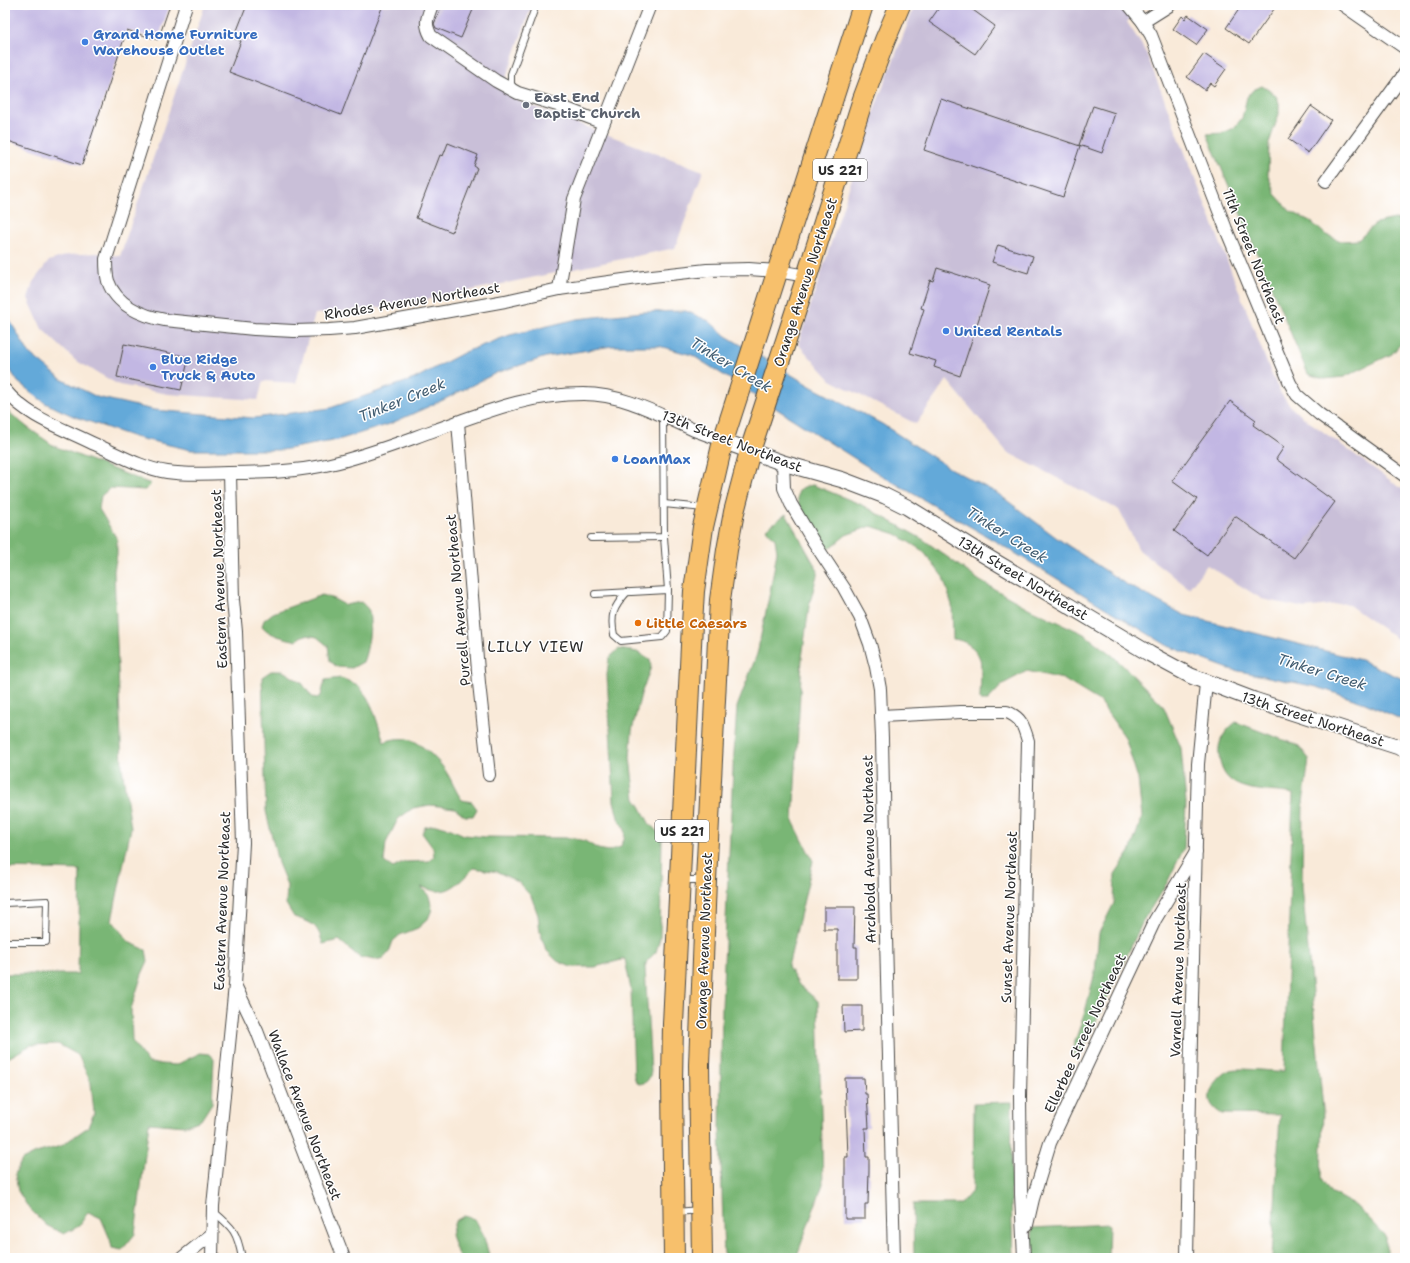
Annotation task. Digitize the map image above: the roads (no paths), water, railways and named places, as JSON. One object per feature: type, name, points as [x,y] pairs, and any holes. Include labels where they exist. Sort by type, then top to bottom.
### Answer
[{"type":"highway","name":"Orange Avenue Northeast","points":[[674,1258],[672,1074],[679,880],[694,591],[703,528],[723,440],[864,5]]},
{"type":"highway","name":"Orange Avenue Northeast","points":[[702,1258],[699,1065],[706,880],[720,600],[734,512],[750,451],[863,99],[900,5]]},
{"type":"street","name":"Rhodes Avenue Northeast","points":[[186,5],[106,259],[108,281],[115,294],[126,304],[140,313],[153,318],[166,320],[258,329],[294,331],[329,330],[355,328],[505,302],[559,288],[652,276],[707,270],[749,269],[777,271],[807,276]]},
{"type":"street","points":[[432,5],[426,20],[427,29],[431,36],[458,55],[496,81],[518,93],[557,105],[603,123]]},
{"type":"street","points":[[559,288],[574,200],[650,5]]},
{"type":"street","name":"11th Street Northeast","points":[[1129,5],[1143,22],[1151,35],[1226,229],[1290,383],[1300,398],[1319,414],[1405,476]]},
{"type":"street","points":[[1143,22],[1170,5]]},
{"type":"street","points":[[1343,5],[1405,48]]},
{"type":"street","points":[[1326,181],[1405,73]]},
{"type":"street","name":"13th Street Northeast","points":[[5,390],[29,412],[142,465],[166,472],[195,474],[294,470],[328,465],[356,458],[485,411],[516,402],[549,396],[583,394],[604,395],[622,399],[750,451],[783,463],[843,480],[885,496],[907,507],[979,552],[1150,654],[1206,683],[1254,700],[1405,748]]},
{"type":"street","name":"Purcell Avenue Northeast","points":[[458,422],[479,683],[489,775]]},
{"type":"street","name":"Archbold Avenue Northeast","points":[[783,463],[784,488],[791,504],[844,588],[860,617],[870,644],[880,689],[894,1258]]},
{"type":"street","name":"Eastern Avenue Northeast","points":[[212,1258],[213,1211],[235,985],[243,843],[236,632],[233,600],[230,473]]},
{"type":"street","name":"Varnell Avenue Northeast","points":[[1187,1258],[1190,1039],[1198,764],[1206,683]]},
{"type":"street","name":"Sunset Avenue Northeast","points":[[881,716],[961,712],[1007,712],[1014,714],[1019,719],[1024,727],[1028,741],[1020,1096],[1021,1194],[1024,1258]]},
{"type":"street","name":"Ellerbee Street Northeast","points":[[1024,1238],[1033,1199],[1050,1144],[1154,920],[1196,851]]},
{"type":"street","name":"Wallace Avenue Northeast","points":[[235,985],[257,1031],[344,1258]]},
{"type":"street","points":[[182,1258],[212,1234]]},
{"type":"lane","points":[[518,93],[511,84],[511,74],[536,5]]},
{"type":"lane","points":[[627,592],[620,600],[611,620],[614,636],[621,641],[662,637],[667,631],[668,590],[664,537],[663,415]]},
{"type":"lane","points":[[664,504],[708,508]]},
{"type":"lane","points":[[591,538],[664,537]]},
{"type":"lane","points":[[595,594],[668,590]]},
{"type":"lane","points":[[679,880],[706,880]]},
{"type":"lane","points":[[5,903],[47,901],[46,942],[5,942]]},
{"type":"lane","points":[[673,1212],[701,1210]]},
{"type":"lane","points":[[213,1211],[230,1226],[236,1235],[242,1258]]},
{"type":"water","name":"Tinker Creek","points":[[5,306],[9,319],[29,353],[61,379],[97,397],[154,410],[254,418],[330,408],[414,379],[465,352],[510,335],[577,319],[642,312],[686,311],[709,321],[726,336],[812,387],[882,424],[951,469],[997,493],[1057,538],[1124,583],[1184,615],[1361,660],[1405,680],[1405,721],[1365,703],[1317,687],[1229,669],[1168,646],[995,541],[879,474],[692,355],[659,346],[612,346],[546,357],[496,373],[443,400],[390,424],[338,440],[282,450],[191,450],[134,437],[73,416],[45,403],[18,382],[5,362]]},
{"type":"place","name":"Grand Home Furniture Warehouse Outlet","points":[[85,42]]},
{"type":"place","name":"East End Baptist Church","points":[[526,105]]},
{"type":"place","name":"United Rentals","points":[[946,331]]},
{"type":"place","name":"Blue Ridge Truck & Auto","points":[[153,367]]},
{"type":"place","name":"LoanMax","points":[[615,459]]},
{"type":"place","name":"Little Caesars","points":[[638,623]]},
{"type":"district","name":"LILLY VIEW","points":[[536,647]]}]
